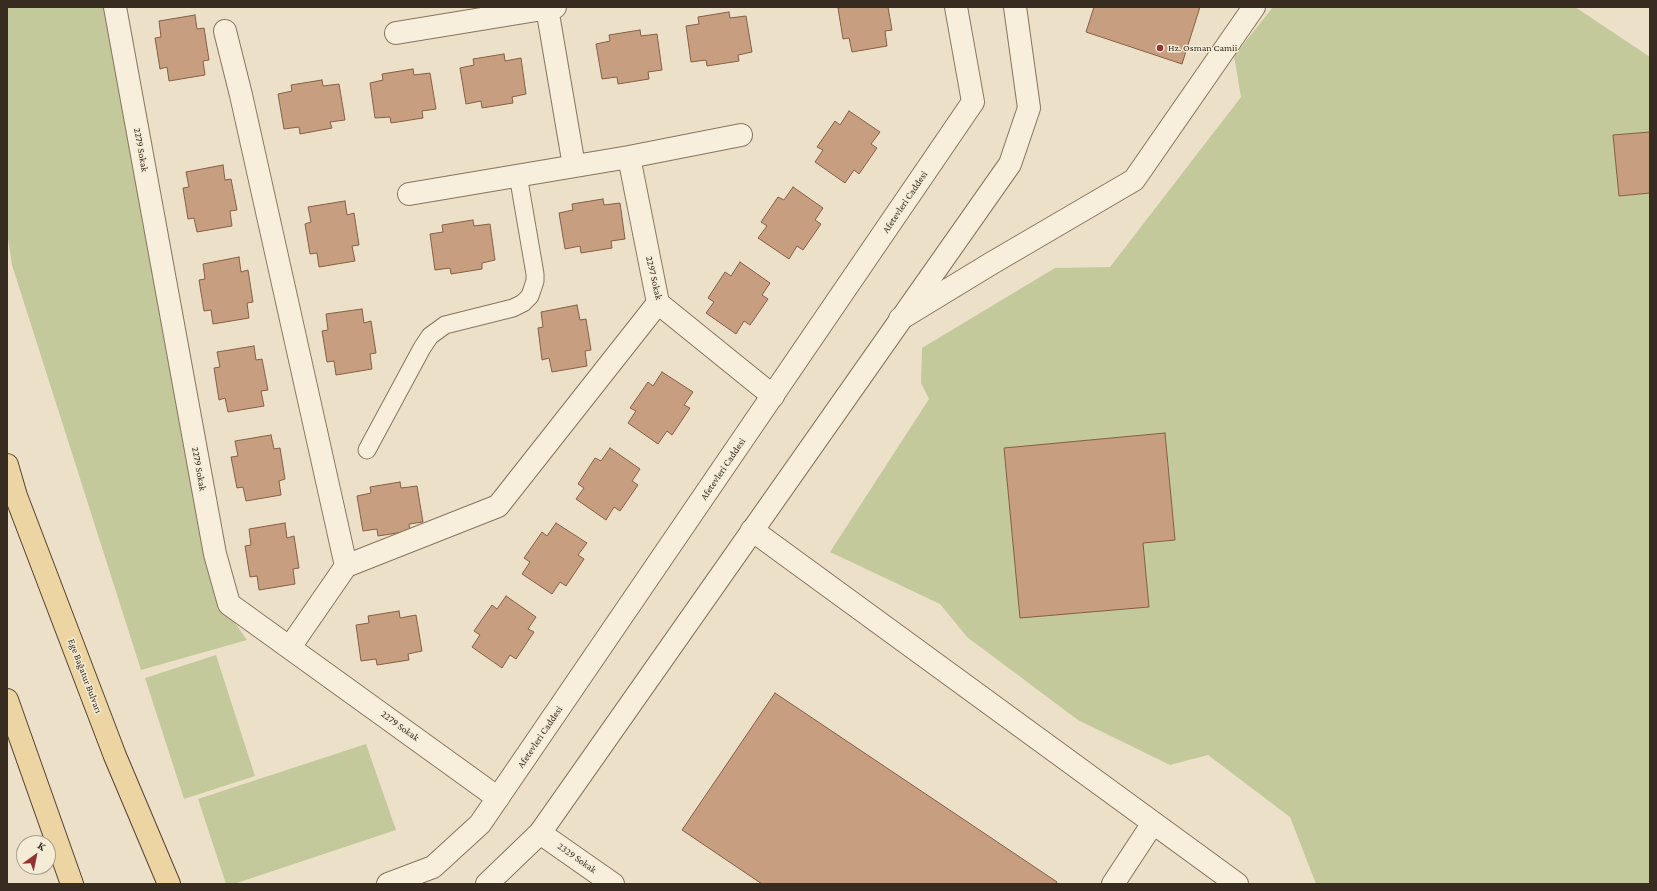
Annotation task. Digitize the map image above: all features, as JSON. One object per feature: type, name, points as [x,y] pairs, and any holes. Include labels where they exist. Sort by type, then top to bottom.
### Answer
[{"type":"main road","name":"Ege Bağatur Bulvarı","points":[[7,465],[16,496],[113,748],[169,884]]},
{"type":"main road","points":[[7,700],[72,884]]},
{"type":"street","name":"2279 Sokak","points":[[115,7],[215,554],[230,604],[498,798]]},
{"type":"street","name":"Afetevleri Caddesi","points":[[388,884],[433,867],[480,824],[974,102],[956,7]]},
{"type":"street","points":[[487,884],[540,833],[1010,164],[1029,108],[1015,7]]},
{"type":"street","points":[[900,319],[992,262],[1134,180],[1254,7]]},
{"type":"street","points":[[396,33],[551,8],[574,166]]},
{"type":"street","points":[[225,31],[241,95],[346,566]]},
{"type":"street","points":[[409,194],[629,157],[740,135]]},
{"type":"street","name":"2297 Sokak","points":[[629,157],[658,303],[773,396]]},
{"type":"street","points":[[290,647],[346,566],[498,506],[658,303]]},
{"type":"street","points":[[752,530],[1236,884]]},
{"type":"street","points":[[1113,884],[1153,823]]},
{"type":"street","name":"2329 Sokak","points":[[540,833],[613,884]]},
{"type":"lane","points":[[366,450],[430,336],[445,325],[513,308],[523,303],[530,296],[534,285],[535,274],[518,175]]},
{"type":"green space","points":[[7,7],[105,7],[216,596],[247,640],[141,670],[12,265],[7,232]]},
{"type":"green space","points":[[1273,7],[1575,7],[1650,57],[1650,884],[1316,884],[1290,817],[1208,755],[1170,765],[1078,720],[967,637],[940,604],[830,552],[929,399],[921,383],[922,348],[1055,268],[1110,267],[1241,97],[1234,56]]},
{"type":"green space","points":[[216,655],[255,776],[184,799],[145,678]]},
{"type":"green space","points":[[366,744],[396,830],[234,884],[226,884],[198,799]]},
{"type":"building","points":[[888,7],[892,30],[885,31],[887,46],[852,52],[849,38],[843,39],[838,8]]},
{"type":"building","name":"Hz. Osman Camii","points":[[1094,7],[1200,7],[1182,64],[1086,32]]},
{"type":"building","points":[[729,12],[730,18],[746,16],[752,52],[738,55],[739,61],[707,66],[706,60],[691,62],[686,26],[699,24],[698,17]]},
{"type":"building","points":[[195,15],[197,29],[204,28],[209,60],[203,61],[205,75],[169,81],[167,67],[160,69],[155,38],[161,37],[159,21]]},
{"type":"building","points":[[640,30],[641,36],[657,34],[662,70],[648,72],[649,79],[618,84],[617,77],[602,79],[596,44],[610,41],[609,35]]},
{"type":"building","points":[[504,54],[505,61],[521,58],[526,94],[512,97],[513,103],[482,108],[481,101],[466,104],[460,68],[474,65],[473,59]]},
{"type":"building","points":[[413,69],[414,75],[430,73],[436,109],[422,111],[423,118],[391,123],[390,117],[375,118],[370,83],[383,80],[382,74]]},
{"type":"building","points":[[322,80],[323,86],[339,84],[345,120],[330,122],[332,128],[300,134],[299,127],[284,129],[278,94],[292,91],[291,85]]},
{"type":"building","points":[[849,111],[880,132],[871,144],[877,148],[859,174],[854,170],[845,183],[815,162],[823,150],[817,147],[835,121],[840,125]]},
{"type":"building","points":[[1650,132],[1650,193],[1619,196],[1613,135]]},
{"type":"building","points":[[223,165],[225,180],[231,179],[237,210],[230,211],[232,226],[197,232],[194,218],[188,219],[183,188],[189,187],[186,172]]},
{"type":"building","points":[[793,187],[823,208],[815,220],[821,224],[803,250],[797,246],[789,259],[758,238],[767,226],[761,222],[778,197],[784,200]]},
{"type":"building","points":[[603,199],[604,205],[620,203],[625,239],[611,241],[612,248],[581,253],[580,246],[565,249],[559,213],[573,210],[572,204]]},
{"type":"building","points":[[345,201],[347,215],[354,213],[359,245],[352,246],[355,261],[319,267],[317,253],[310,254],[305,224],[311,222],[308,207]]},
{"type":"building","points":[[473,220],[474,226],[490,224],[495,260],[482,263],[482,269],[451,274],[450,268],[435,270],[430,234],[443,232],[442,225]]},
{"type":"building","points":[[239,257],[241,272],[248,270],[253,302],[247,303],[249,318],[213,324],[211,310],[204,311],[199,280],[205,279],[203,264]]},
{"type":"building","points":[[740,262],[770,283],[762,295],[768,299],[750,325],[744,321],[736,334],[706,313],[714,302],[708,298],[725,272],[731,276]]},
{"type":"building","points":[[577,305],[580,320],[586,319],[591,350],[585,351],[587,366],[552,372],[549,358],[542,360],[538,328],[543,327],[541,312]]},
{"type":"building","points":[[362,309],[364,323],[371,321],[376,353],[370,354],[372,369],[336,375],[334,361],[327,362],[322,331],[328,330],[326,314]]},
{"type":"building","points":[[254,346],[256,360],[262,359],[268,390],[261,391],[264,406],[228,412],[225,398],[219,400],[214,368],[220,367],[217,352]]},
{"type":"building","points":[[662,372],[693,392],[684,405],[690,408],[672,435],[667,431],[658,444],[628,423],[636,411],[630,408],[648,382],[653,386]]},
{"type":"building","points":[[1165,433],[1175,540],[1143,543],[1149,607],[1020,618],[1004,448]]},
{"type":"building","points":[[271,435],[274,449],[280,448],[285,479],[279,481],[281,495],[246,501],[243,487],[237,488],[231,457],[238,456],[235,441]]},
{"type":"building","points":[[610,448],[640,469],[632,481],[638,485],[620,511],[614,507],[606,520],[576,499],[584,488],[578,484],[595,458],[601,461]]},
{"type":"building","points":[[400,482],[401,488],[417,486],[423,522],[409,524],[410,531],[378,536],[377,529],[363,531],[357,496],[371,493],[370,487]]},
{"type":"building","points":[[285,523],[287,538],[294,536],[299,568],[293,569],[295,584],[259,590],[257,576],[250,577],[245,546],[251,545],[249,529]]},
{"type":"building","points":[[556,523],[587,543],[578,555],[584,559],[566,586],[560,582],[552,594],[522,574],[530,562],[524,558],[542,532],[547,536]]},
{"type":"building","points":[[506,596],[536,617],[528,629],[534,632],[516,659],[510,655],[502,668],[472,647],[480,635],[474,631],[492,605],[497,609]]},
{"type":"building","points":[[399,611],[400,618],[416,615],[422,651],[408,654],[409,660],[377,665],[376,659],[361,661],[356,625],[369,623],[368,616]]},
{"type":"building","points":[[775,693],[1057,882],[1056,884],[762,884],[682,830]]},
{"type":"place","name":"Hz. Osman Camii","points":[[1160,48]]}]
